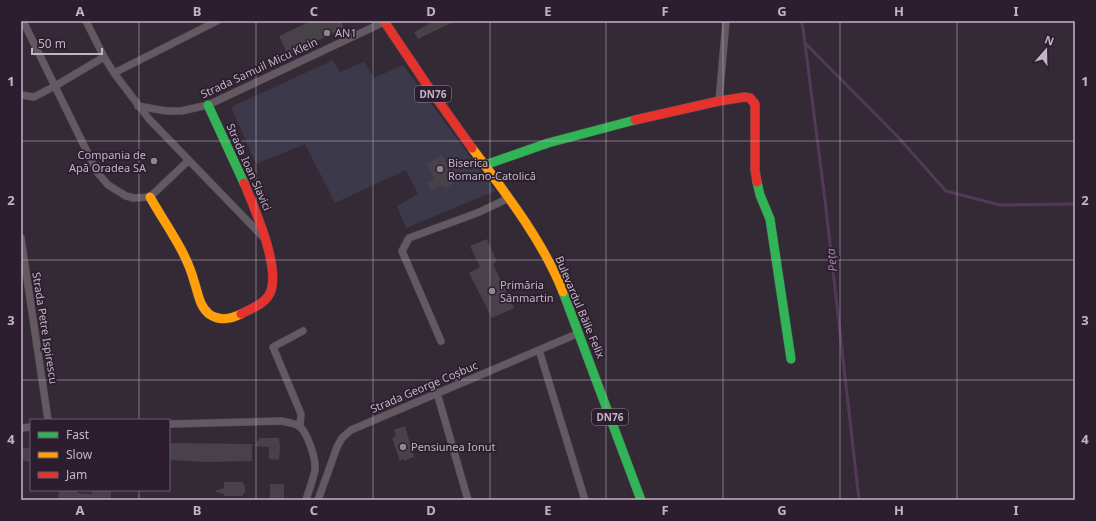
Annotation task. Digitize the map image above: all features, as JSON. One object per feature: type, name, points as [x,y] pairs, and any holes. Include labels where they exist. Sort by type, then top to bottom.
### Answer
[{"type":"street","points":[[24,21],[97,172],[108,184],[126,196],[134,198],[150,197],[188,161]]},
{"type":"street","name":"Strada Ioan Slavici","points":[[86,21],[114,73],[138,106],[188,161],[265,240]]},
{"type":"street","points":[[114,73],[217,21]]},
{"type":"street","name":"Strada Samuil Micu Klein","points":[[138,106],[166,111],[181,111],[208,105],[384,21]]},
{"type":"street","name":"Bulevardul Băile Felix","points":[[384,21],[427,85],[509,198],[545,254],[560,284],[641,500]]},
{"type":"street","points":[[719,101],[726,21]]},
{"type":"street","points":[[21,95],[34,97],[104,56]]},
{"type":"street","points":[[485,166],[548,143],[582,134],[719,101],[745,97],[750,98],[755,104],[755,170],[760,195],[770,219],[791,359]]},
{"type":"street","name":"Strada Ioan Slavici","points":[[150,197],[190,269],[204,309],[214,318],[230,319],[263,301],[270,294],[273,288],[274,276],[272,260],[257,213],[208,105]]},
{"type":"street","points":[[441,341],[402,251],[409,238],[477,213],[509,198]]},
{"type":"street","name":"Strada Petre Ispirescu","points":[[21,238],[48,419]]},
{"type":"street","points":[[300,427],[301,414],[273,346],[303,331]]},
{"type":"street","name":"Strada George Coșbuc","points":[[318,500],[337,447],[342,438],[351,430],[579,333]]},
{"type":"street","points":[[539,350],[585,500]]},
{"type":"street","points":[[437,393],[468,500]]},
{"type":"street","points":[[170,424],[281,421],[292,423],[300,427],[313,454],[315,470],[306,500]]},
{"type":"shaded area","points":[[333,60],[340,72],[364,62],[374,78],[403,65],[495,191],[406,228],[397,206],[418,194],[406,170],[335,203],[305,144],[256,164],[231,107]]},
{"type":"building","points":[[311,21],[341,21],[344,28],[288,55],[279,36]]},
{"type":"building","points":[[435,21],[455,21],[418,39],[414,32]]},
{"type":"building","name":"Biserica Romano-Catolică","points":[[442,155],[453,173],[451,175],[453,183],[447,188],[440,185],[431,191],[427,183],[434,179],[427,164]]},
{"type":"building","name":"Primăria Sânmartin","points":[[487,239],[497,262],[493,264],[514,308],[492,318],[469,273],[480,267],[470,246]]},
{"type":"building","name":"Pensiunea Ionut","points":[[405,426],[414,457],[400,461],[392,438],[396,436],[394,430]]},
{"type":"building","points":[[260,438],[279,438],[279,460],[269,459],[269,447],[254,446]]},
{"type":"building","points":[[170,443],[252,444],[252,461],[208,462],[170,460]]},
{"type":"building","points":[[21,447],[30,449],[30,462],[21,460]]},
{"type":"building","points":[[224,482],[243,482],[243,485],[245,485],[245,493],[243,493],[243,496],[224,496],[224,494],[214,491],[224,488]]},
{"type":"building","points":[[270,484],[284,484],[284,500],[270,500]]},
{"type":"building","points":[[59,491],[77,491],[77,493],[92,494],[92,491],[111,491],[111,500],[58,500]]},
{"type":"waterway","name":"Peța","points":[[801,21],[825,200],[859,500]]},
{"type":"waterway","points":[[806,44],[898,137],[946,191],[1000,205],[1075,204]]},
{"type":"traffic: fast","points":[[208,105],[244,183]]},
{"type":"traffic: fast","points":[[485,165],[548,143],[635,120]]},
{"type":"traffic: fast","points":[[757,182],[760,195],[770,219],[791,359]]},
{"type":"traffic: fast","points":[[563,292],[641,500]]},
{"type":"traffic: slow","points":[[472,148],[510,199],[534,235],[555,273],[563,292]]},
{"type":"traffic: slow","points":[[150,197],[186,259],[199,299],[206,311],[217,318],[229,318],[241,314]]},
{"type":"traffic: jam","points":[[384,21],[472,148]]},
{"type":"traffic: jam","points":[[635,120],[719,101],[745,97],[750,98],[755,104],[755,170],[757,182]]},
{"type":"traffic: jam","points":[[241,314],[263,301],[269,295],[272,285],[272,271],[266,239],[244,183]]},
{"type":"place","name":"AN1","points":[[327,33]]},
{"type":"place","name":"Compania de Apă Oradea SA","points":[[154,161]]},
{"type":"place","name":"Biserica Romano-Catolică","points":[[440,169]]},
{"type":"place","name":"Primăria Sânmartin","points":[[492,291]]},
{"type":"place","name":"Pensiunea Ionut","points":[[403,447]]}]
